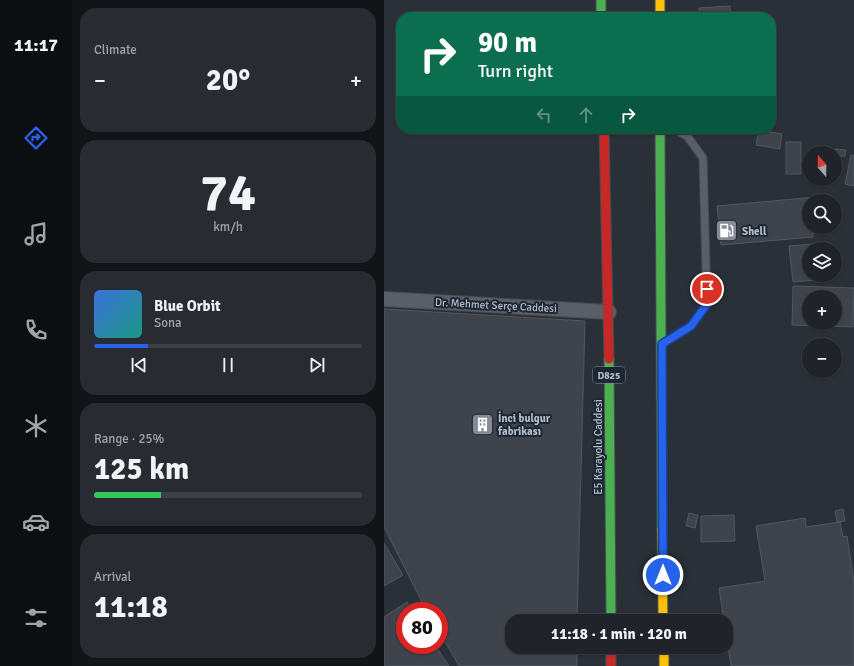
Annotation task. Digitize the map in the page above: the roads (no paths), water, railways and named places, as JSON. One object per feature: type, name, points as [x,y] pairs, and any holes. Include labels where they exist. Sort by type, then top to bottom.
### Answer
[{"type":"highway","points":[[601,0],[601,12]]},
{"type":"highway","points":[[660,0],[660,12]]},
{"type":"highway","name":"E5 Karayolu Caddesi","points":[[604,134],[609,312],[611,614]]},
{"type":"highway","points":[[660,134],[664,614]]},
{"type":"highway","points":[[611,654],[612,666]]},
{"type":"highway","points":[[664,654],[664,666]]},
{"type":"street","name":"Dr. Mehmet Serçe Caddesi","points":[[384,299],[609,312]]},
{"type":"lane","points":[[662,344],[691,326],[707,304],[703,158],[687,136],[683,134]]},
{"type":"place","name":"Shell","points":[[727,231]]},
{"type":"place","name":"İnci bulgur fabrikası","points":[[483,424]]}]
